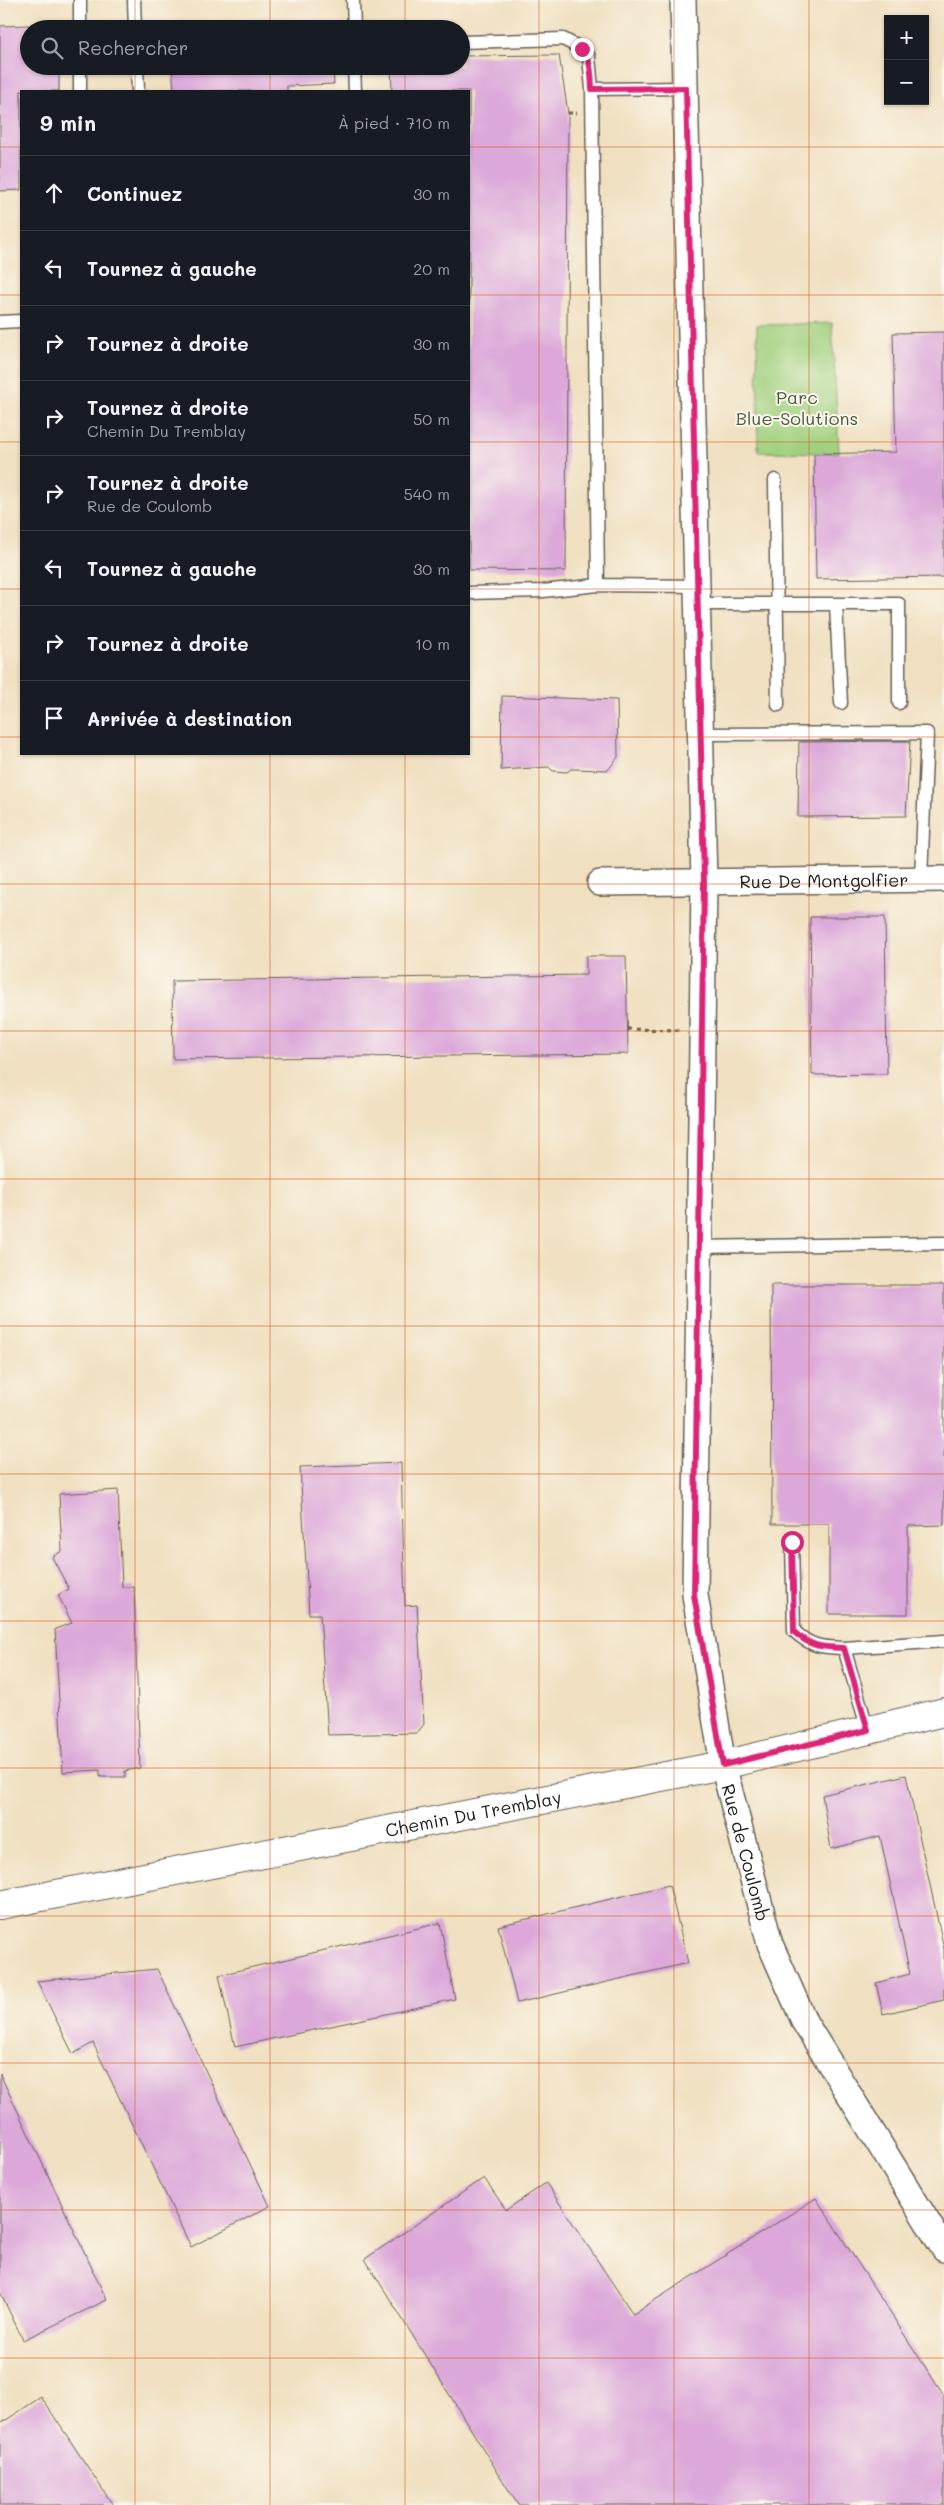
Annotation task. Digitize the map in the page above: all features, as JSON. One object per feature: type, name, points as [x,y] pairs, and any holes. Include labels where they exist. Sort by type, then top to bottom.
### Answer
[{"type":"street","name":"Rue de Coulomb","points":[[683,0],[704,882],[694,1595],[723,1765],[770,1944],[805,2023],[944,2249]]},
{"type":"street","name":"Rue De Montgolfier","points":[[600,883],[933,879]]},
{"type":"street","name":"Chemin Du Tremblay","points":[[0,1905],[723,1765],[944,1712]]},
{"type":"lane","points":[[80,0],[80,20]]},
{"type":"lane","points":[[134,0],[135,20]]},
{"type":"lane","points":[[353,0],[354,20]]},
{"type":"lane","points":[[470,42],[563,39],[578,46],[589,57],[592,89],[598,585]]},
{"type":"lane","points":[[80,75],[80,90]]},
{"type":"lane","points":[[137,75],[138,90]]},
{"type":"lane","points":[[354,75],[355,90]]},
{"type":"lane","points":[[592,89],[686,88]]},
{"type":"lane","points":[[0,322],[20,321]]},
{"type":"lane","points":[[775,480],[775,604],[778,705]]},
{"type":"lane","points":[[470,593],[543,591],[598,585],[775,604],[899,604],[899,703]]},
{"type":"lane","points":[[836,604],[841,702]]},
{"type":"lane","points":[[701,734],[927,734],[933,879]]},
{"type":"lane","points":[[700,1247],[944,1243]]},
{"type":"lane","points":[[792,1542],[794,1632],[804,1640],[818,1647],[844,1648],[944,1641]]},
{"type":"lane","points":[[844,1648],[868,1730]]},
{"type":"path","points":[[627,1029],[703,1030]]},
{"type":"green space","name":"Parc Blue-Solutions","points":[[832,323],[839,453],[758,452],[757,325]]},
{"type":"building","points":[[20,25],[20,75],[59,75],[59,90],[20,90],[20,190],[0,191],[0,26]]},
{"type":"building","points":[[559,55],[568,113],[566,571],[470,570],[470,90],[392,90],[391,75],[470,75],[470,56]]},
{"type":"building","points":[[173,75],[334,75],[334,84],[287,86],[287,90],[174,90]]},
{"type":"building","points":[[944,332],[944,577],[816,579],[814,454],[896,452],[893,333]]},
{"type":"building","points":[[502,696],[617,700],[618,757],[608,770],[571,769],[567,772],[553,771],[549,767],[501,770]]},
{"type":"building","points":[[910,741],[906,816],[798,817],[799,742]]},
{"type":"building","points":[[810,917],[885,917],[887,1074],[812,1075]]},
{"type":"building","points":[[586,956],[626,956],[628,1054],[173,1059],[172,981],[586,975]]},
{"type":"building","points":[[771,1285],[944,1285],[944,1525],[908,1526],[908,1614],[829,1614],[829,1524],[772,1524]]},
{"type":"building","points":[[401,1463],[405,1606],[417,1605],[424,1724],[417,1733],[328,1735],[320,1614],[309,1614],[300,1467]]},
{"type":"building","points":[[118,1490],[122,1587],[134,1587],[140,1768],[125,1771],[125,1777],[100,1777],[100,1770],[63,1772],[55,1629],[72,1623],[58,1595],[69,1589],[52,1557],[62,1551],[59,1494]]},
{"type":"building","points":[[906,1775],[944,1949],[944,2000],[883,2014],[876,1983],[910,1974],[880,1836],[831,1849],[822,1795]]},
{"type":"building","points":[[669,1885],[688,1963],[517,2003],[498,1926]]},
{"type":"building","points":[[440,1923],[455,1999],[235,2047],[219,1975]]},
{"type":"building","points":[[157,1969],[270,2206],[191,2247],[93,2043],[73,2054],[37,1981]]},
{"type":"building","points":[[0,2074],[107,2300],[23,2340],[0,2292]]},
{"type":"building","points":[[484,2178],[506,2210],[546,2183],[633,2314],[816,2198],[944,2396],[944,2505],[518,2505],[365,2259]]},
{"type":"building","points":[[41,2397],[113,2505],[0,2505],[0,2424]]},
{"type":"route","points":[[582,49],[589,57],[591,65],[592,89],[686,88],[704,882],[694,1595],[723,1765],[868,1730],[844,1648],[818,1647],[794,1632],[792,1542]]}]
